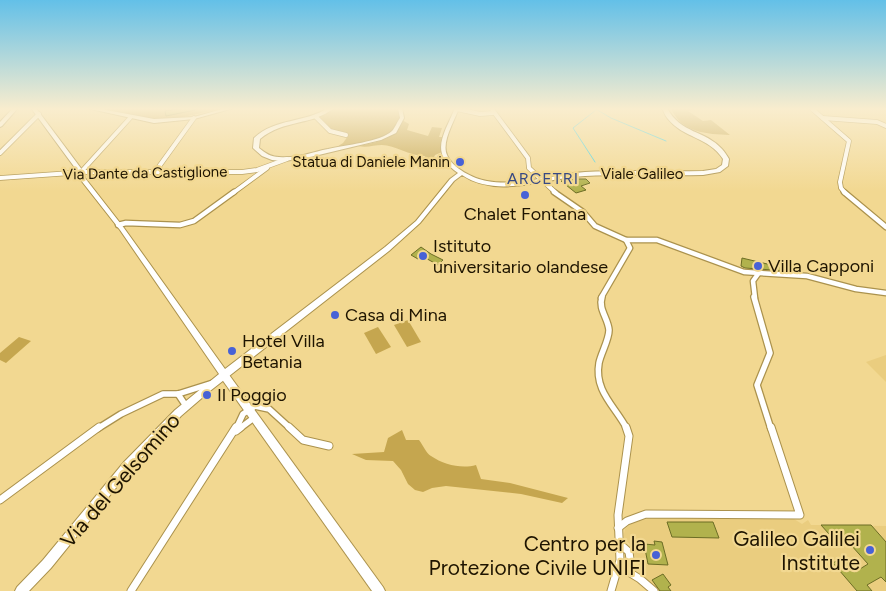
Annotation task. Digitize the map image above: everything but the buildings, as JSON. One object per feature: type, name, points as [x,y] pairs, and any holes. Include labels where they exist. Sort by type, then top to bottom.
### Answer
[{"type":"main road","points":[[54,136],[379,591]]},
{"type":"main road","points":[[259,136],[255,143],[259,152],[272,157],[287,159],[362,145],[390,136]]},
{"type":"main road","points":[[447,136],[444,142],[444,155],[461,173]]},
{"type":"main road","name":"Viale Galileo","points":[[461,173],[490,182],[509,184],[580,174],[703,174],[718,171],[725,166],[726,159],[720,150],[694,136]]},
{"type":"main road","name":"Via del Gelsomino","points":[[21,591],[47,564],[128,465],[186,406],[214,382],[387,249],[418,222],[453,178],[461,173]]},
{"type":"street","points":[[0,153],[15,136]]},
{"type":"street","points":[[82,175],[115,136]]},
{"type":"street","points":[[155,172],[181,136]]},
{"type":"street","points":[[512,136],[528,158],[529,168],[540,180],[583,212],[603,232],[626,240],[658,240],[744,272],[807,276],[847,287],[886,293]]},
{"type":"street","points":[[843,136],[849,141],[840,182],[843,192],[886,227]]},
{"type":"street","name":"Via Dante da Castiglione","points":[[0,178],[155,172],[242,172],[272,165],[287,159]]},
{"type":"street","points":[[119,227],[126,223],[180,225],[194,221],[272,165]]},
{"type":"street","points":[[611,591],[630,559],[628,548],[620,544],[618,528],[618,515],[629,436],[628,429],[602,390],[597,376],[599,360],[609,334],[608,324],[600,306],[600,300],[630,248],[626,240]]},
{"type":"street","points":[[618,528],[646,514],[800,515],[757,385],[770,353],[753,287],[753,281],[758,274]]},
{"type":"street","points":[[0,500],[98,428],[159,396],[178,394],[214,382]]},
{"type":"street","points":[[178,394],[186,406]]},
{"type":"street","points":[[131,591],[234,432],[252,413],[255,406],[269,409],[303,440],[329,446]]},
{"type":"street","points":[[623,568],[654,591]]},
{"type":"shaded area","points":[[346,136],[385,136],[367,143],[335,148],[343,143],[348,136]]},
{"type":"shaded area","points":[[391,136],[444,137],[442,152],[435,155],[431,163],[424,162],[425,156],[419,156],[387,145],[358,146]]},
{"type":"shaded area","points":[[408,320],[421,342],[407,347],[394,325]]},
{"type":"shaded area","points":[[378,327],[391,347],[376,354],[364,333]]},
{"type":"shaded area","points":[[19,337],[31,341],[6,363],[0,360],[0,353]]},
{"type":"shaded area","points":[[886,355],[886,382],[866,362]]},
{"type":"shaded area","points":[[402,430],[406,440],[419,440],[429,455],[442,462],[459,466],[476,465],[481,479],[510,483],[568,498],[562,503],[521,494],[446,486],[432,488],[423,492],[415,490],[408,484],[401,470],[393,461],[366,460],[352,454],[384,452],[388,438]]},
{"type":"shaded area","points":[[663,517],[794,519],[802,524],[808,520],[811,525],[886,526],[886,591],[656,591],[646,582],[629,543],[624,540],[624,534],[625,529],[632,523]]},
{"type":"waterway","points":[[578,136],[595,162]]},
{"type":"waterway","points":[[653,136],[666,141]]},
{"type":"place","name":"Statua di Daniele Manin","points":[[460,162]]},
{"type":"place","name":"Chalet Fontana","points":[[525,195]]},
{"type":"place","name":"Istituto universitario olandese","points":[[423,256]]},
{"type":"place","name":"Villa Capponi","points":[[758,266]]},
{"type":"place","name":"Casa di Mina","points":[[335,315]]},
{"type":"place","name":"Hotel Villa Betania","points":[[232,351]]},
{"type":"place","name":"Il Poggio","points":[[207,395]]},
{"type":"place","name":"Galileo Galilei Institute","points":[[870,550]]},
{"type":"place","name":"Centro per la Protezione Civile UNIFI","points":[[656,555]]},
{"type":"district","name":"ARCETRI","points":[[543,178]]}]
